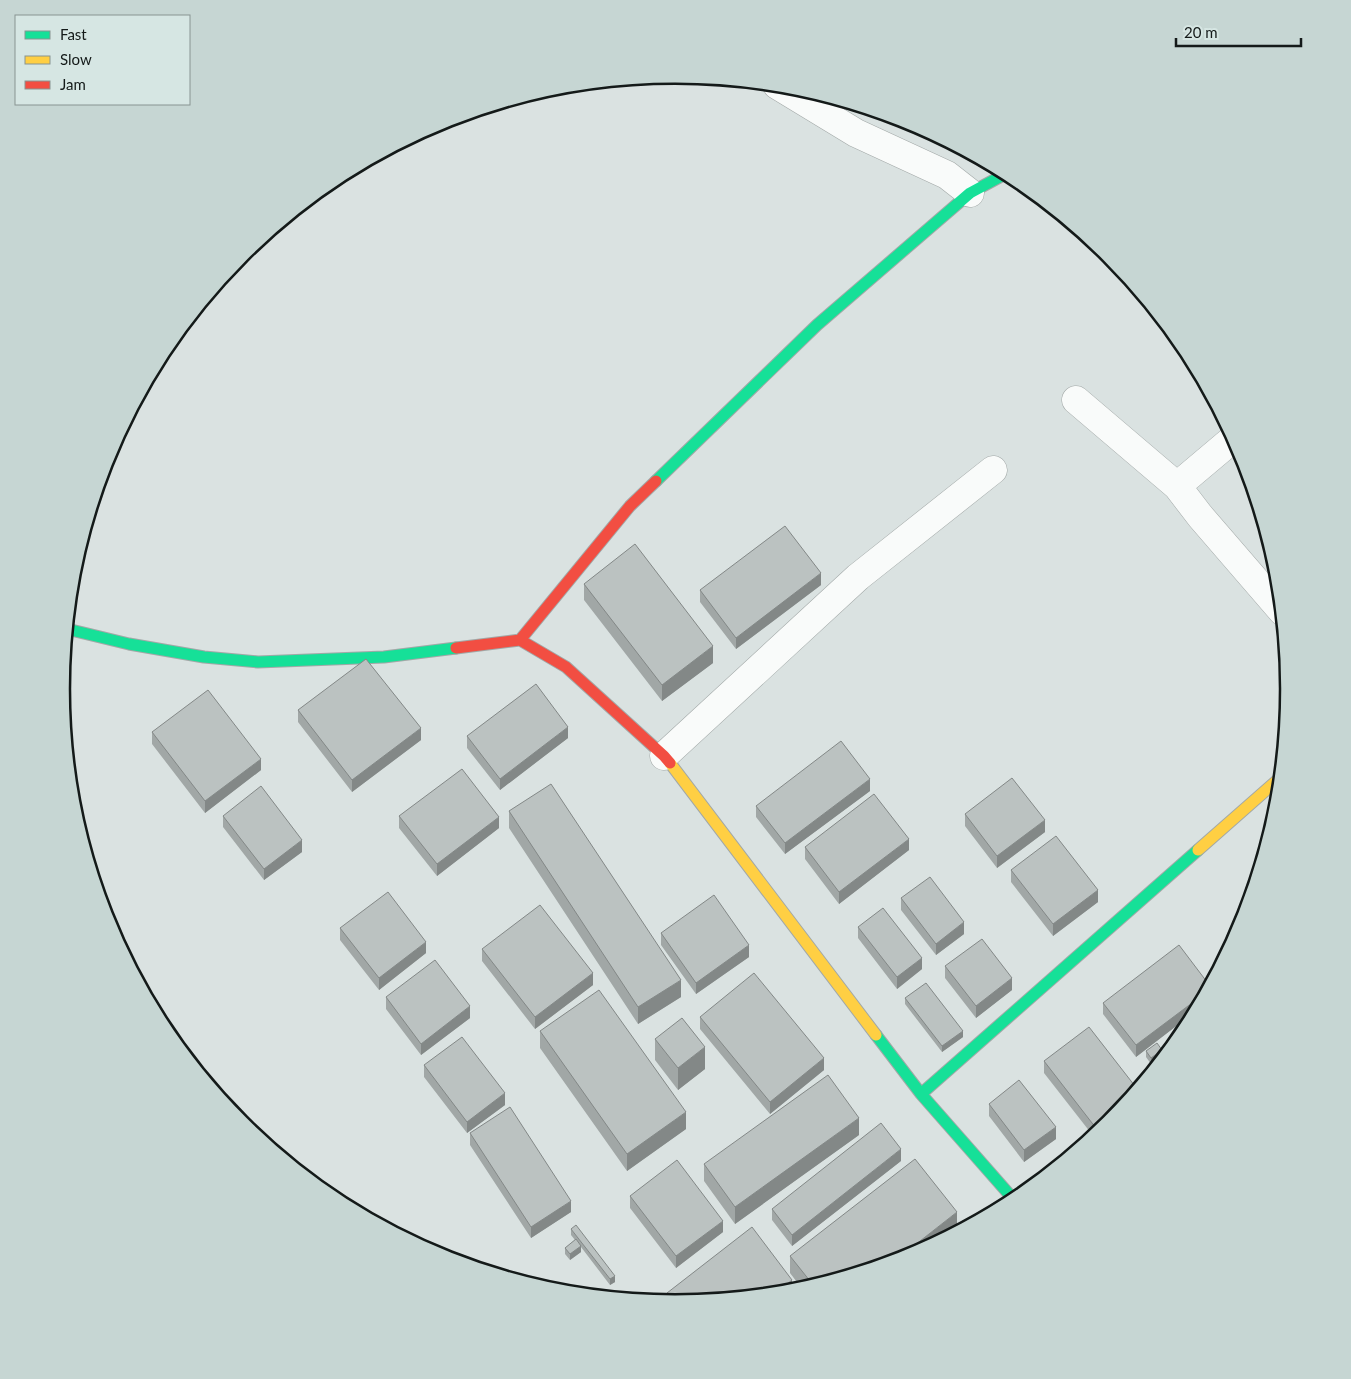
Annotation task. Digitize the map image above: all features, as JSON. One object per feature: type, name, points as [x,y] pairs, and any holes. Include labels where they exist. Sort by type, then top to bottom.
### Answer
[{"type":"street","points":[[796,96],[856,133],[947,175],[970,193]]},
{"type":"street","points":[[520,640],[630,506],[818,325],[970,193],[998,178]]},
{"type":"street","points":[[1076,400],[1177,486],[1200,516],[1275,602]]},
{"type":"street","points":[[1177,486],[1228,443]]},
{"type":"street","points":[[664,756],[858,577],[993,470]]},
{"type":"street","points":[[73,630],[129,644],[204,656],[258,662],[384,657],[520,640],[566,666],[664,756],[921,1094],[1009,1195]]},
{"type":"street","points":[[921,1094],[1273,784]]},
{"type":"building","points":[[785,526],[821,573],[736,638],[700,590]]},
{"type":"building","points":[[635,544],[713,646],[662,685],[584,584]]},
{"type":"building","points":[[366,659],[421,728],[352,780],[298,710]]},
{"type":"building","points":[[536,684],[568,727],[500,779],[467,736]]},
{"type":"building","points":[[208,690],[261,759],[205,801],[152,732]]},
{"type":"building","points":[[841,741],[870,779],[785,843],[756,806]]},
{"type":"building","points":[[462,769],[499,817],[437,864],[399,816]]},
{"type":"building","points":[[1012,778],[1045,820],[997,856],[965,814]]},
{"type":"building","points":[[551,784],[681,980],[638,1007],[509,811]]},
{"type":"building","points":[[261,786],[302,840],[264,869],[223,816]]},
{"type":"building","points":[[874,794],[909,839],[839,892],[805,847]]},
{"type":"building","points":[[1056,836],[1098,890],[1053,924],[1011,870]]},
{"type":"building","points":[[930,877],[964,922],[936,944],[901,898]]},
{"type":"building","points":[[388,892],[426,942],[379,978],[340,928]]},
{"type":"building","points":[[714,895],[749,945],[696,983],[661,933]]},
{"type":"building","points":[[540,905],[593,973],[535,1017],[482,949]]},
{"type":"building","points":[[883,908],[922,958],[897,977],[858,927]]},
{"type":"building","points":[[982,939],[1012,978],[976,1006],[945,966]]},
{"type":"building","points":[[1179,945],[1206,981],[1194,1001],[1136,1045],[1103,1003]]},
{"type":"building","points":[[435,960],[470,1006],[421,1044],[386,997]]},
{"type":"building","points":[[754,973],[824,1058],[770,1102],[700,1017]]},
{"type":"building","points":[[926,983],[963,1031],[942,1046],[905,998]]},
{"type":"building","points":[[599,990],[686,1112],[627,1154],[540,1031]]},
{"type":"building","points":[[682,1018],[705,1047],[678,1068],[655,1039]]},
{"type":"building","points":[[1089,1027],[1134,1085],[1095,1127],[1044,1061]]},
{"type":"building","points":[[462,1037],[505,1093],[467,1122],[424,1065]]},
{"type":"building","points":[[1157,1043],[1162,1050],[1151,1058],[1146,1051]]},
{"type":"building","points":[[828,1075],[859,1118],[735,1207],[704,1164]]},
{"type":"building","points":[[1019,1080],[1056,1127],[1024,1150],[989,1104]]},
{"type":"building","points":[[510,1107],[571,1201],[531,1227],[470,1133]]},
{"type":"building","points":[[881,1123],[901,1149],[792,1235],[772,1209]]},
{"type":"building","points":[[915,1159],[957,1212],[914,1246],[870,1263],[832,1274],[809,1279],[790,1256]]},
{"type":"building","points":[[677,1160],[723,1221],[676,1256],[630,1196]]},
{"type":"building","points":[[576,1225],[615,1276],[610,1279],[571,1229]]},
{"type":"building","points":[[752,1227],[792,1280],[786,1284],[755,1290],[715,1294],[676,1295],[667,1293]]},
{"type":"building","points":[[576,1239],[581,1246],[570,1254],[565,1248]]},
{"type":"traffic: fast","points":[[656,481],[817,325],[970,193],[998,178]]},
{"type":"traffic: fast","points":[[73,630],[129,644],[204,657],[258,662],[384,657],[456,648]]},
{"type":"traffic: fast","points":[[921,1094],[1198,850]]},
{"type":"traffic: fast","points":[[876,1035],[921,1094],[1009,1195]]},
{"type":"traffic: slow","points":[[670,763],[876,1035]]},
{"type":"traffic: slow","points":[[1198,850],[1273,784]]},
{"type":"traffic: jam","points":[[520,640],[630,506],[656,481]]},
{"type":"traffic: jam","points":[[456,648],[520,640],[566,667],[670,763]]}]
